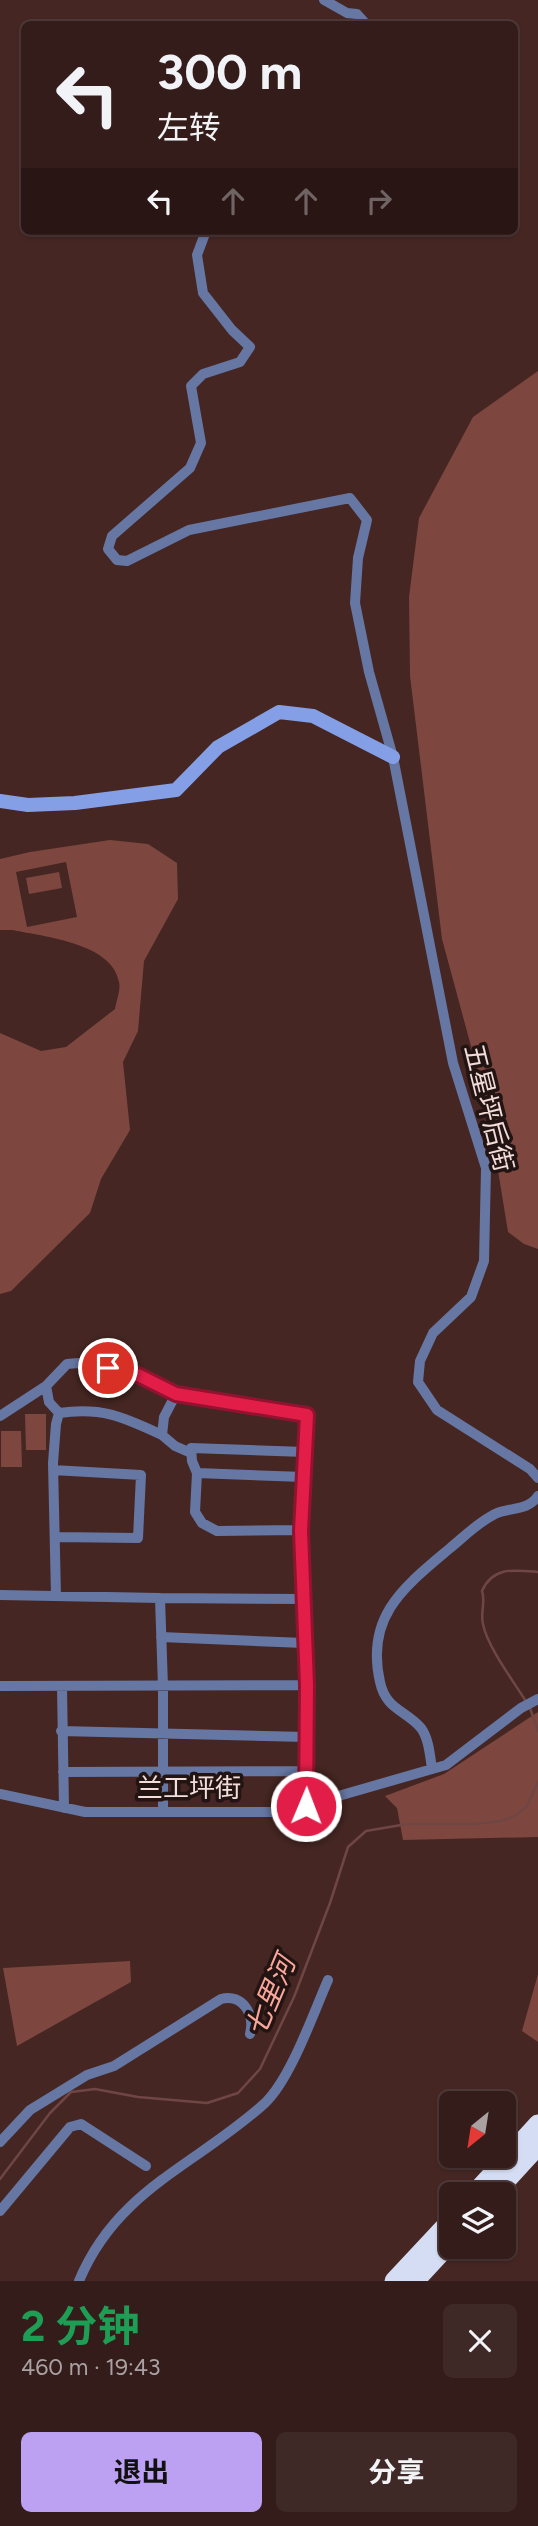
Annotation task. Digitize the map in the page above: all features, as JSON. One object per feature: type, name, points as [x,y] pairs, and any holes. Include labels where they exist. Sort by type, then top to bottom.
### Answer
[{"type":"highway","points":[[485,2182],[538,2124]]},
{"type":"highway","points":[[505,2182],[538,2146]]},
{"type":"highway","points":[[394,2281],[439,2233]]},
{"type":"highway","points":[[415,2281],[439,2255]]},
{"type":"street","points":[[324,0],[347,13],[357,14],[363,21]]},
{"type":"street","points":[[204,235],[197,254],[203,293],[250,348],[240,362],[203,374],[191,386],[201,443],[190,468],[111,536],[108,550],[113,558],[127,561],[188,530],[350,498],[367,520],[358,558],[355,603],[369,672],[393,757]]},
{"type":"street","points":[[0,801],[28,804],[75,803],[176,790],[218,747],[279,712],[313,716],[393,757]]},
{"type":"street","name":"五星坪后街","points":[[393,757],[453,1063],[486,1168],[484,1261],[471,1297],[433,1334],[421,1361],[418,1382],[438,1410],[530,1469],[538,1478]]},
{"type":"street","points":[[0,1416],[46,1386],[67,1364],[79,1363],[138,1375],[176,1394],[307,1415],[301,1531],[307,1685],[306,1806]]},
{"type":"street","points":[[46,1386],[49,1402],[59,1413]]},
{"type":"street","points":[[162,1435],[164,1417],[176,1394]]},
{"type":"street","points":[[59,1413],[79,1410],[106,1412],[162,1435],[175,1446],[191,1453]]},
{"type":"street","points":[[56,1596],[53,1471],[59,1413]]},
{"type":"street","points":[[301,1531],[218,1531],[202,1523],[195,1512],[197,1473],[191,1448],[305,1452]]},
{"type":"street","points":[[53,1471],[141,1475],[138,1538],[55,1537]]},
{"type":"street","points":[[197,1473],[304,1477]]},
{"type":"street","points":[[432,1769],[426,1736],[420,1727],[388,1702],[380,1685],[378,1644],[384,1618],[395,1597],[473,1527],[498,1513],[531,1504],[538,1496]]},
{"type":"street","points":[[0,1595],[304,1599]]},
{"type":"street","points":[[160,1598],[163,1810]]},
{"type":"street","points":[[161,1637],[304,1643]]},
{"type":"street","points":[[0,1686],[307,1685]]},
{"type":"street","points":[[62,1686],[64,1808]]},
{"type":"street","name":"兰工坪街","points":[[0,1794],[85,1812],[283,1812],[446,1765],[521,1707],[538,1699]]},
{"type":"street","points":[[61,1731],[306,1737]]},
{"type":"street","points":[[63,1772],[307,1771]]},
{"type":"street","points":[[79,2281],[107,2232],[142,2194],[266,2102],[282,2080],[328,1980]]},
{"type":"street","points":[[0,2143],[30,2110],[87,2075],[114,2066],[221,1998],[233,1998],[248,2009],[252,2024],[250,2034]]},
{"type":"street","points":[[0,2211],[71,2127],[81,2124],[146,2166]]},
{"type":"shaded area","points":[[538,371],[538,1249],[524,1244],[508,1232],[488,1109],[442,939],[410,676],[409,597],[419,518],[473,417]]},
{"type":"shaded area","points":[[110,840],[148,844],[177,863],[178,899],[144,961],[138,1031],[123,1062],[130,1130],[101,1179],[90,1213],[11,1291],[0,1294],[0,1033],[41,1051],[66,1047],[115,1009],[119,989],[114,969],[104,958],[91,950],[59,939],[0,930],[0,859]],"holes":[[[66,862],[77,917],[27,927],[16,872]]]},
{"type":"shaded area","points":[[59,872],[62,888],[29,894],[26,878]]},
{"type":"shaded area","points":[[25,1414],[46,1414],[46,1450],[26,1450]]},
{"type":"shaded area","points":[[1,1431],[21,1431],[22,1467],[1,1467]]},
{"type":"shaded area","points":[[538,1712],[538,1837],[403,1840],[397,1808],[385,1796],[444,1774]]},
{"type":"shaded area","points":[[130,1961],[131,1982],[17,2046],[3,1968]]},
{"type":"shaded area","points":[[538,1974],[538,2042],[522,2031]]},
{"type":"waterway","name":"七里河","points":[[527,1703],[495,1653],[486,1633],[482,1620],[482,1591],[498,1573],[538,1572]]},
{"type":"waterway","name":"七里河","points":[[530,1708],[538,1731]]},
{"type":"waterway","name":"七里河","points":[[0,2179],[50,2113],[71,2092],[95,2089],[138,2097],[207,2103],[238,2093],[260,2069],[294,1997],[348,1847],[366,1831],[407,1824],[476,1824],[501,1821],[515,1816],[527,1806],[538,1782]]},
{"type":"route","points":[[108,1368],[138,1375],[176,1394],[307,1415],[301,1531],[307,1685],[306,1806]]}]
